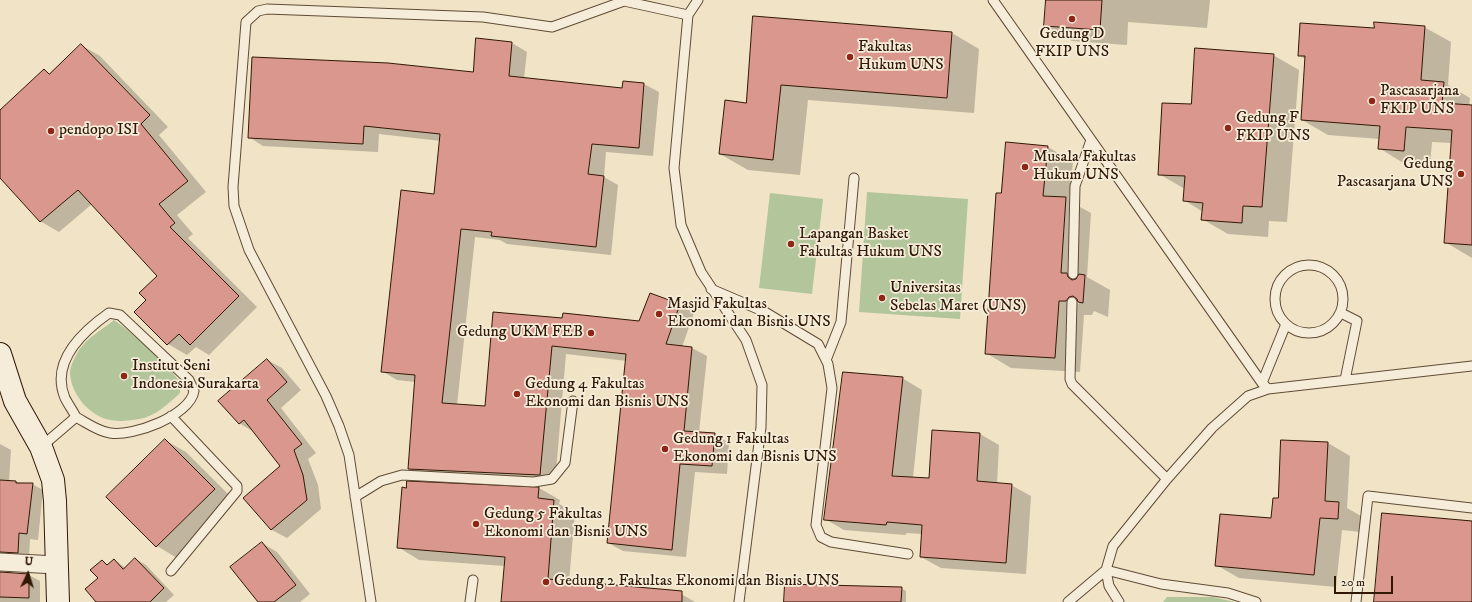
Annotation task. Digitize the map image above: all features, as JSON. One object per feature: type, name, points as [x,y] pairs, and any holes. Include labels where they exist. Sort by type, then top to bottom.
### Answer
[{"type":"main road","points":[[0,354],[15,401],[41,447],[53,480],[58,602]]},
{"type":"street","points":[[0,562],[56,565]]},
{"type":"lane","points":[[698,0],[688,14],[674,168],[682,225],[701,272],[746,340],[762,385],[762,427],[739,602]]},
{"type":"lane","points":[[993,0],[1090,140],[1265,386]]},
{"type":"lane","points":[[371,602],[349,455],[339,426],[326,396],[249,250],[234,206],[233,187],[246,22],[258,11],[267,10],[483,17],[554,27],[624,1],[688,14]]},
{"type":"lane","points":[[1073,274],[1075,186],[1090,140]]},
{"type":"lane","points":[[826,360],[841,322],[854,178]]},
{"type":"lane","points":[[1303,265],[1318,266],[1331,272],[1341,284],[1344,299],[1341,314],[1331,326],[1316,333],[1300,332],[1286,324],[1277,312],[1275,297],[1279,282],[1289,271],[1303,265]]},
{"type":"lane","points":[[711,289],[765,312],[818,344],[826,360],[832,388],[816,525],[821,537],[831,542],[908,554]]},
{"type":"lane","points":[[1072,302],[1070,379],[1072,384],[1167,479]]},
{"type":"lane","points":[[112,312],[120,315],[192,384],[194,391],[192,398],[183,408],[171,416],[146,428],[119,434],[101,431],[76,417],[65,398],[62,384],[63,364],[70,348],[100,319],[112,312]]},
{"type":"lane","points":[[1341,314],[1357,321],[1345,380]]},
{"type":"lane","points":[[1265,386],[1286,324]]},
{"type":"lane","points":[[1119,602],[1109,586],[1106,570],[1113,546],[1167,479],[1231,410],[1248,396],[1265,386],[1345,380],[1472,366]]},
{"type":"lane","points":[[355,497],[381,481],[402,475],[534,482],[552,479],[565,464],[573,401]]},
{"type":"lane","points":[[171,416],[237,486],[237,491],[171,571]]},
{"type":"lane","points":[[41,447],[76,417]]},
{"type":"lane","points":[[1356,602],[1368,496],[1472,508]]},
{"type":"lane","points":[[1068,602],[1106,570]]},
{"type":"lane","points":[[1106,570],[1161,584],[1228,593],[1256,602]]},
{"type":"lane","points":[[470,602],[473,580]]},
{"type":"green space","points":[[867,192],[968,199],[960,319],[859,312]]},
{"type":"green space","name":"Lapangan Basket Fakultas Hukum UNS","points":[[770,193],[823,199],[812,294],[759,288]]},
{"type":"green space","points":[[114,320],[150,350],[169,369],[180,383],[180,393],[151,416],[118,421],[106,419],[92,412],[81,401],[73,388],[70,373],[73,361],[79,350],[91,338]]},
{"type":"green space","points":[[1167,597],[1213,597],[1235,602],[1163,602]]},
{"type":"building","name":"Gedung D FKIP UNS","points":[[1046,0],[1102,0],[1100,30],[1044,26]]},
{"type":"building","name":"Fakultas Hukum UNS","points":[[753,16],[952,32],[947,98],[781,85],[773,160],[719,154],[725,100],[746,103]]},
{"type":"building","points":[[1374,22],[1425,26],[1421,80],[1444,82],[1442,103],[1472,105],[1472,245],[1444,243],[1452,130],[1406,127],[1404,151],[1378,149],[1380,126],[1301,120],[1305,56],[1298,56],[1300,23],[1374,28]]},
{"type":"building","points":[[476,38],[512,42],[509,76],[622,88],[623,81],[644,83],[639,148],[592,144],[588,174],[604,176],[596,247],[491,236],[492,232],[461,229],[442,403],[485,406],[493,312],[562,318],[563,313],[639,321],[650,293],[680,304],[666,344],[692,347],[684,431],[715,433],[712,466],[680,464],[672,550],[607,543],[626,354],[552,346],[540,475],[408,469],[415,375],[381,372],[401,190],[434,194],[440,134],[364,126],[363,144],[248,138],[252,57],[388,63],[473,72]]},
{"type":"building","points":[[81,44],[150,115],[141,124],[188,181],[159,204],[175,223],[170,227],[239,296],[190,345],[179,334],[167,345],[134,312],[146,300],[139,293],[157,276],[78,190],[40,222],[0,178],[0,110],[44,69],[49,74]]},
{"type":"building","name":"Gedung F FKIP UNS","points":[[1195,48],[1274,54],[1262,207],[1243,206],[1242,223],[1201,220],[1203,203],[1183,201],[1185,176],[1158,175],[1162,103],[1191,104]]},
{"type":"building","points":[[1006,142],[1048,146],[1043,196],[1066,197],[1061,273],[1067,273],[1068,277],[1072,280],[1076,279],[1079,274],[1085,275],[1083,303],[1078,302],[1073,296],[1069,297],[1066,301],[1059,301],[1055,358],[985,354],[996,193],[1001,193]]},
{"type":"building","points":[[267,359],[287,382],[267,400],[302,444],[294,450],[303,475],[307,500],[271,530],[243,498],[280,466],[244,420],[239,424],[218,401]]},
{"type":"building","points":[[843,372],[903,377],[892,476],[929,478],[932,430],[980,433],[977,481],[1012,484],[1006,563],[920,557],[922,525],[887,522],[886,525],[824,520]]},
{"type":"building","points":[[165,439],[215,489],[156,547],[106,497]]},
{"type":"building","points":[[1281,440],[1328,442],[1325,501],[1339,502],[1338,519],[1320,518],[1314,575],[1215,566],[1220,514],[1271,518],[1273,498],[1278,498]]},
{"type":"building","points":[[0,480],[16,481],[16,483],[33,483],[27,534],[19,533],[18,553],[0,552]]},
{"type":"building","name":"Gedung 5 Fakultas Ekonomi dan Bisnis UNS","points":[[407,481],[539,487],[538,498],[554,500],[548,579],[682,591],[682,602],[501,602],[505,557],[397,548],[402,487],[406,488]]},
{"type":"building","points":[[1382,513],[1472,521],[1472,602],[1374,602]]},
{"type":"building","points":[[262,542],[296,585],[274,602],[258,602],[230,567]]},
{"type":"building","points":[[135,558],[164,588],[150,602],[96,602],[85,589],[98,578],[90,570],[102,560],[107,565],[114,559],[123,569]]},
{"type":"building","points":[[0,572],[29,574],[29,598],[0,597]]},
{"type":"building","points":[[785,584],[902,587],[901,602],[784,602]]},
{"type":"place","name":"Gedung D FKIP UNS","points":[[1072,19]]},
{"type":"place","name":"Fakultas Hukum UNS","points":[[850,57]]},
{"type":"place","name":"Pascasarjana FKIP UNS","points":[[1372,101]]},
{"type":"place","name":"Gedung F FKIP UNS","points":[[1228,128]]},
{"type":"place","name":"pendopo ISI","points":[[51,131]]},
{"type":"place","name":"Musala Fakultas Hukum UNS","points":[[1025,167]]},
{"type":"place","name":"Gedung Pascasarjana UNS","points":[[1461,174]]},
{"type":"place","name":"Lapangan Basket Fakultas Hukum UNS","points":[[791,244]]},
{"type":"place","name":"Universitas Sebelas Maret (UNS)","points":[[882,298]]},
{"type":"place","name":"Masjid Fakultas Ekonomi dan Bisnis UNS","points":[[659,314]]},
{"type":"place","name":"Gedung UKM FEB","points":[[591,333]]},
{"type":"place","name":"Institut Seni Indonesia Surakarta","points":[[124,376]]},
{"type":"place","name":"Gedung 4 Fakultas Ekonomi dan Bisnis UNS","points":[[517,394]]},
{"type":"place","name":"Gedung 1 Fakultas Ekonomi dan Bisnis UNS","points":[[665,449]]},
{"type":"place","name":"Gedung 5 Fakultas Ekonomi dan Bisnis UNS","points":[[476,524]]},
{"type":"place","name":"Gedung 2 Fakultas Ekonomi dan Bisnis UNS","points":[[546,582]]}]
